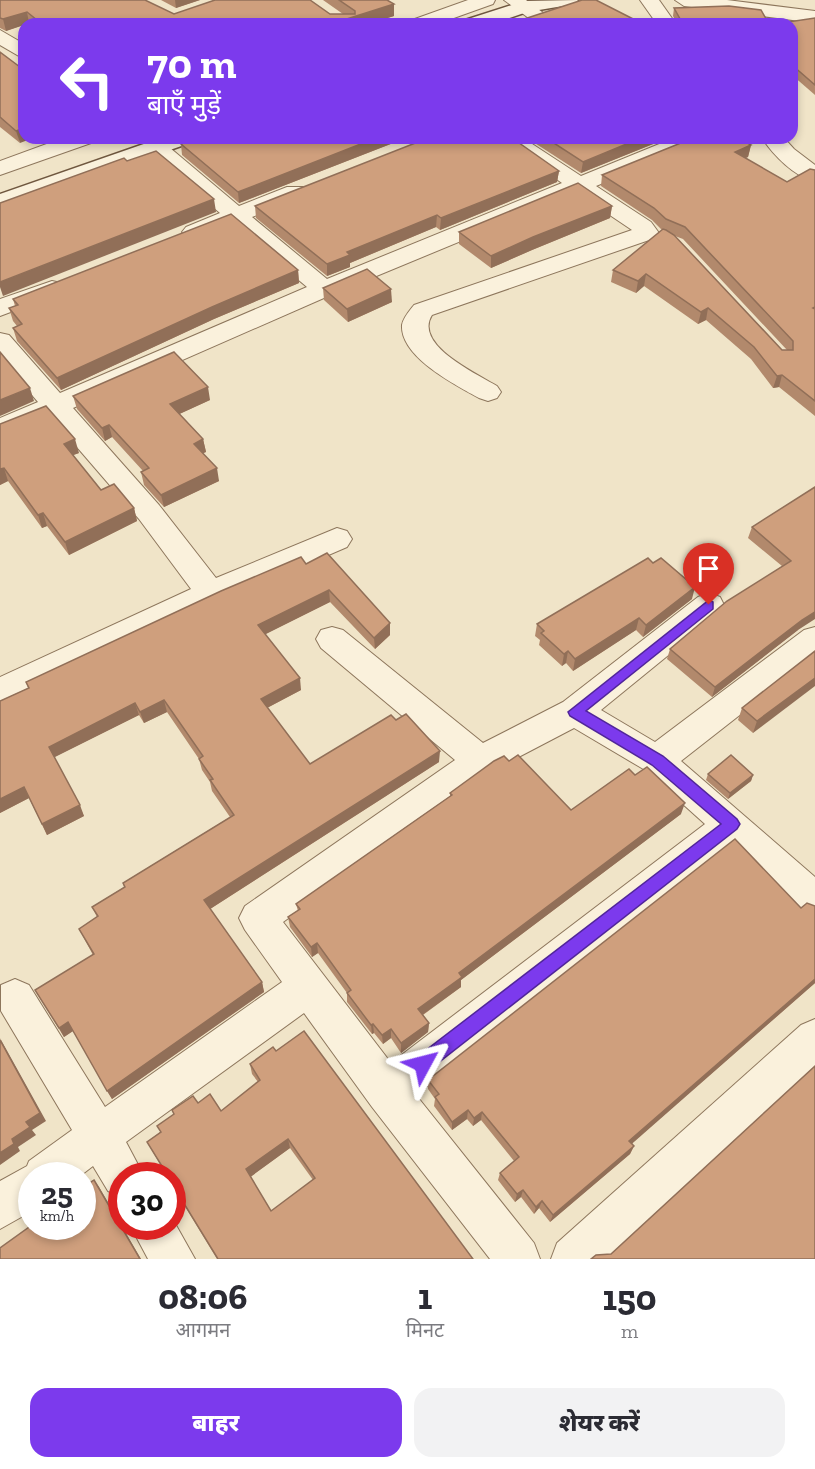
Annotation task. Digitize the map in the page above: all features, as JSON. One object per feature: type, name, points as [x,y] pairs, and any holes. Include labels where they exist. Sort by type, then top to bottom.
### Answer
[{"type":"street","points":[[436,18],[486,0]]},
{"type":"street","points":[[649,0],[662,18]]},
{"type":"street","points":[[684,0],[815,17]]},
{"type":"street","points":[[490,18],[524,7],[563,1]]},
{"type":"street","points":[[0,36],[18,49]]},
{"type":"street","points":[[3,193],[15,170],[70,144]]},
{"type":"street","points":[[15,170],[140,144]]},
{"type":"street","points":[[146,144],[237,215],[324,289]]},
{"type":"street","points":[[488,392],[425,351],[416,337],[414,324],[423,309],[647,233],[643,227],[518,144]]},
{"type":"street","points":[[0,429],[324,289],[678,144]]},
{"type":"street","points":[[778,144],[786,154],[815,175]]},
{"type":"street","points":[[172,241],[312,185]]},
{"type":"street","points":[[0,308],[75,279]]},
{"type":"street","points":[[0,341],[149,512],[211,593]]},
{"type":"street","points":[[0,692],[211,593],[337,539]]},
{"type":"street","points":[[518,1259],[387,1092],[258,918],[480,761],[575,712],[709,605]]},
{"type":"street","points":[[332,639],[480,761]]},
{"type":"street","points":[[657,760],[815,639]]},
{"type":"street","points":[[575,712],[657,760],[732,824],[815,900]]},
{"type":"street","points":[[387,1092],[732,824]]},
{"type":"street","points":[[63,1162],[309,986]]},
{"type":"street","points":[[15,998],[115,1162]]},
{"type":"street","points":[[573,1259],[815,1039]]},
{"type":"street","points":[[0,1207],[18,1195]]},
{"type":"street","points":[[161,1240],[173,1259]]},
{"type":"building","points":[[0,0],[145,0],[174,14],[215,0],[310,0],[330,14],[355,14],[355,11],[339,0],[387,0],[394,4],[350,18],[34,18],[27,12],[0,18]]},
{"type":"building","points":[[582,0],[596,0],[631,18],[527,18]]},
{"type":"building","points":[[729,6],[761,10],[766,18],[680,18],[674,8]]},
{"type":"building","points":[[815,18],[815,85],[798,70],[798,21]]},
{"type":"building","points":[[0,52],[18,66],[18,130],[0,117]]},
{"type":"building","points":[[181,144],[361,144],[238,192]]},
{"type":"building","points":[[413,144],[521,144],[559,171],[441,218],[437,215],[347,252],[350,255],[327,264],[255,206]]},
{"type":"building","points":[[555,144],[626,144],[583,162]]},
{"type":"building","points":[[678,144],[749,144],[751,145],[735,152],[787,182],[810,169],[815,170],[815,307],[813,308],[815,309],[815,401],[782,375],[777,376],[754,347],[708,308],[701,312],[646,274],[638,281],[613,270],[663,229],[666,230],[674,235],[782,350],[793,350],[793,341],[685,227],[666,219],[654,208],[602,175]]},
{"type":"building","points":[[156,151],[214,199],[0,282],[0,203],[124,158],[127,161]]},
{"type":"building","points":[[578,183],[612,206],[491,256],[459,232]]},
{"type":"building","points":[[231,214],[298,270],[57,378],[13,328],[22,324],[9,308],[18,305],[13,299]]},
{"type":"building","points":[[367,269],[391,289],[347,309],[323,288]]},
{"type":"building","points":[[0,352],[30,388],[0,400]]},
{"type":"building","points":[[174,352],[208,387],[170,404],[203,439],[194,444],[217,468],[161,495],[141,472],[149,468],[109,425],[102,428],[73,396]]},
{"type":"building","points":[[46,406],[75,439],[64,444],[101,490],[114,484],[134,508],[65,542],[43,513],[38,515],[4,468],[0,469],[0,424]]},
{"type":"building","points":[[815,487],[815,612],[715,687],[670,649],[727,601],[791,561],[752,527]]},
{"type":"building","points":[[327,553],[390,623],[374,638],[329,590],[258,625],[300,678],[261,699],[310,764],[391,715],[396,720],[406,714],[440,751],[204,900],[262,982],[107,1091],[68,1022],[59,1028],[35,990],[94,954],[79,929],[98,916],[92,907],[125,887],[123,883],[234,815],[210,780],[213,779],[199,759],[203,756],[164,700],[140,712],[135,703],[49,747],[80,805],[42,824],[24,787],[0,799],[0,701],[29,688],[26,682],[221,591],[301,557],[306,564]]},
{"type":"building","points":[[648,558],[653,563],[661,558],[695,587],[646,625],[639,618],[575,659],[568,651],[564,654],[541,633],[544,631],[537,624]]},
{"type":"building","points":[[815,651],[815,678],[757,721],[742,708]]},
{"type":"building","points":[[518,755],[571,810],[629,769],[635,775],[647,767],[685,803],[459,973],[462,977],[418,1009],[429,1023],[401,1043],[391,1029],[382,1035],[373,1024],[371,1025],[347,993],[351,990],[317,943],[311,947],[288,917],[300,909],[296,904],[452,795],[450,793],[494,761],[504,756],[509,761]]},
{"type":"building","points":[[731,755],[753,775],[730,793],[708,774]]},
{"type":"building","points":[[735,839],[801,908],[807,903],[815,906],[815,979],[629,1141],[634,1146],[553,1215],[542,1201],[536,1207],[523,1190],[517,1194],[500,1173],[519,1157],[482,1112],[474,1118],[468,1110],[452,1122],[435,1097],[439,1094],[428,1080]]},
{"type":"building","points":[[304,1031],[473,1259],[218,1259],[186,1207],[186,1162],[159,1162],[147,1142],[161,1132],[157,1126],[174,1114],[172,1110],[193,1096],[198,1103],[210,1094],[221,1111],[260,1080],[250,1064],[273,1047],[276,1051]],"holes":[[[288,1139],[315,1178],[271,1211],[246,1169]]]},
{"type":"building","points":[[0,1040],[40,1113],[26,1122],[30,1127],[12,1139],[14,1144],[0,1153]]},
{"type":"building","points":[[815,1066],[815,1259],[591,1259],[596,1255],[611,1254]]},
{"type":"building","points":[[96,1183],[108,1204],[108,1240],[129,1240],[140,1259],[0,1259],[0,1248],[18,1235],[18,1240],[96,1240]]},
{"type":"route","points":[[423,1064],[732,824],[657,760],[575,712],[709,605]]}]
